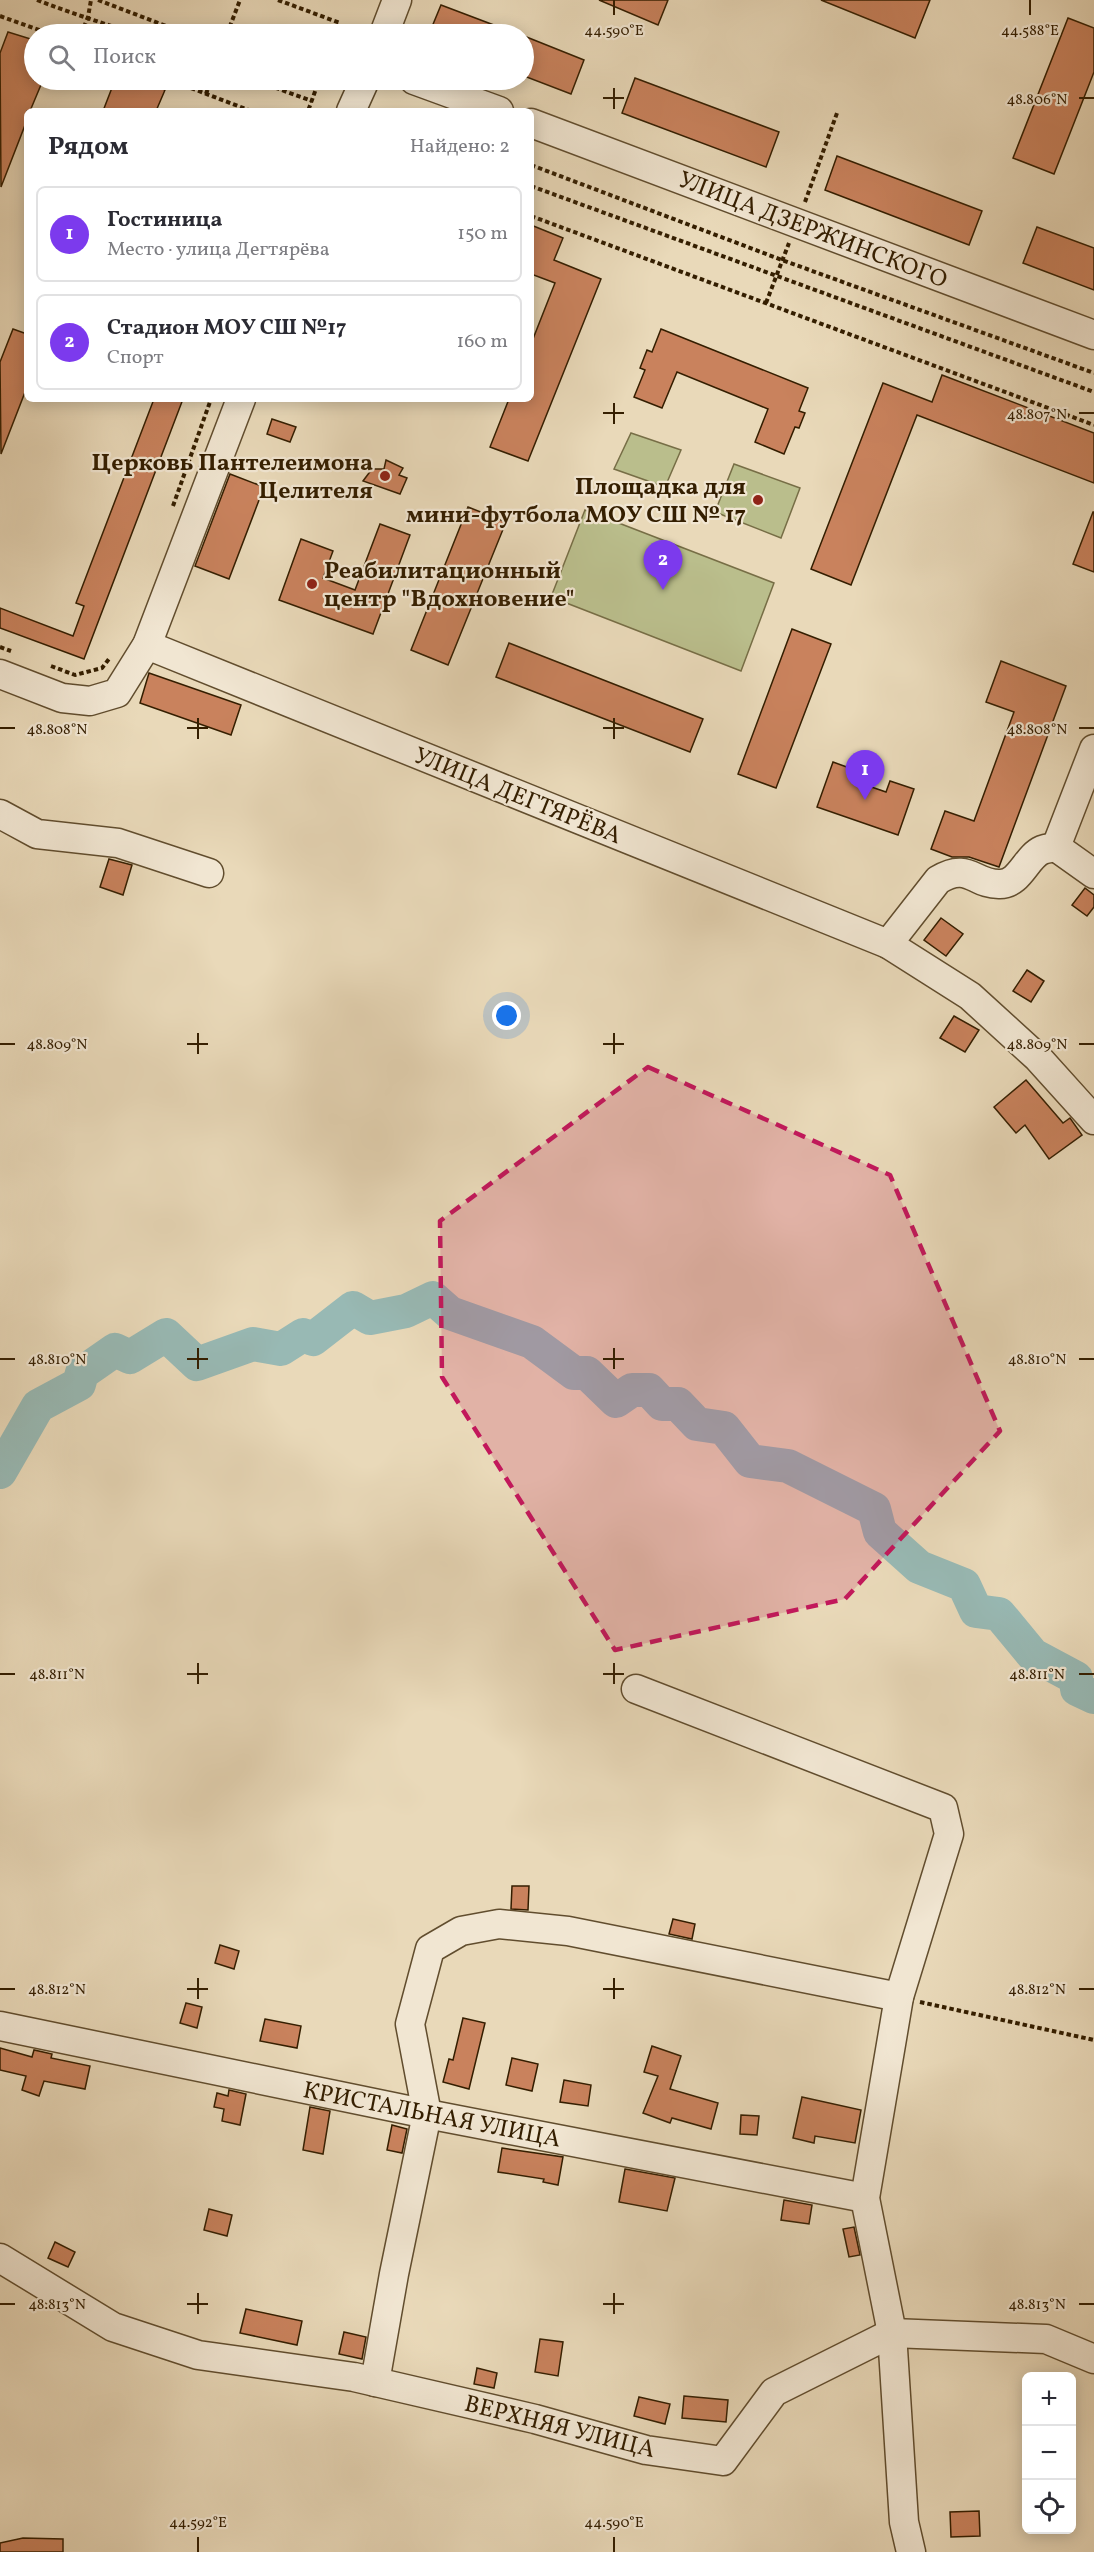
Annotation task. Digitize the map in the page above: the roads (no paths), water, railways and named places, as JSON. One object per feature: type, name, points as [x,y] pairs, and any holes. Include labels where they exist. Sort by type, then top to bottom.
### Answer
[{"type":"street","points":[[388,24],[397,0]]},
{"type":"street","points":[[352,108],[360,90]]},
{"type":"street","points":[[441,90],[491,108]]},
{"type":"street","name":"УЛИЦА ДЗЕРЖИНСКОГО","points":[[534,124],[1094,335]]},
{"type":"street","points":[[0,674],[62,698],[90,701],[117,693],[147,645],[240,402]]},
{"type":"street","name":"УЛИЦА ДЕГТЯРЁВА","points":[[147,645],[888,944],[970,996],[1038,1058],[1094,1120]]},
{"type":"street","points":[[1056,847],[1094,749]]},
{"type":"street","points":[[0,814],[37,834],[118,843],[209,873]]},
{"type":"street","points":[[888,944],[938,880],[949,873],[961,872],[999,884],[1005,883],[1011,881],[1041,850],[1056,847],[1094,874]]},
{"type":"street","points":[[636,1689],[943,1808],[949,1834],[899,1997],[865,2198],[892,2334],[904,2522],[911,2552]]},
{"type":"street","points":[[375,2382],[427,2114],[410,2024],[430,1949],[461,1931],[499,1924],[568,1930],[899,1997]]},
{"type":"street","name":"КРИСТАЛЬНАЯ УЛИЦА","points":[[0,2026],[427,2114],[865,2198]]},
{"type":"street","name":"ВЕРХНЯЯ УЛИЦА","points":[[0,2258],[113,2326],[198,2355],[375,2382],[535,2419],[646,2450],[723,2461],[774,2392],[892,2334],[1046,2339],[1094,2359]]},
{"type":"waterway","points":[[0,1472],[38,1406],[79,1384],[82,1373],[115,1350],[130,1357],[166,1335],[197,1364],[253,1344],[281,1349],[303,1335],[313,1339],[353,1308],[370,1318],[406,1311],[433,1298],[450,1313],[532,1342],[574,1373],[587,1373],[616,1401],[632,1390],[649,1390],[662,1404],[678,1404],[697,1424],[724,1428],[750,1461],[788,1466],[874,1509],[880,1532],[919,1567],[964,1585],[976,1611],[999,1614],[1033,1655],[1076,1678],[1077,1689],[1094,1697]]},
{"type":"place","name":"Церковь Пантелеимона Целителя","points":[[385,476]]},
{"type":"place","name":"Площадка для мини-футбола МОУ СШ № 17","points":[[758,500]]},
{"type":"place","name":"Реабилитационный центр \"Вдохновение\"","points":[[312,584]]},
{"type":"place","name":"Стадион МОУ СШ №17","points":[[663,590]]},
{"type":"place","name":"Гостиница","points":[[865,800]]}]
